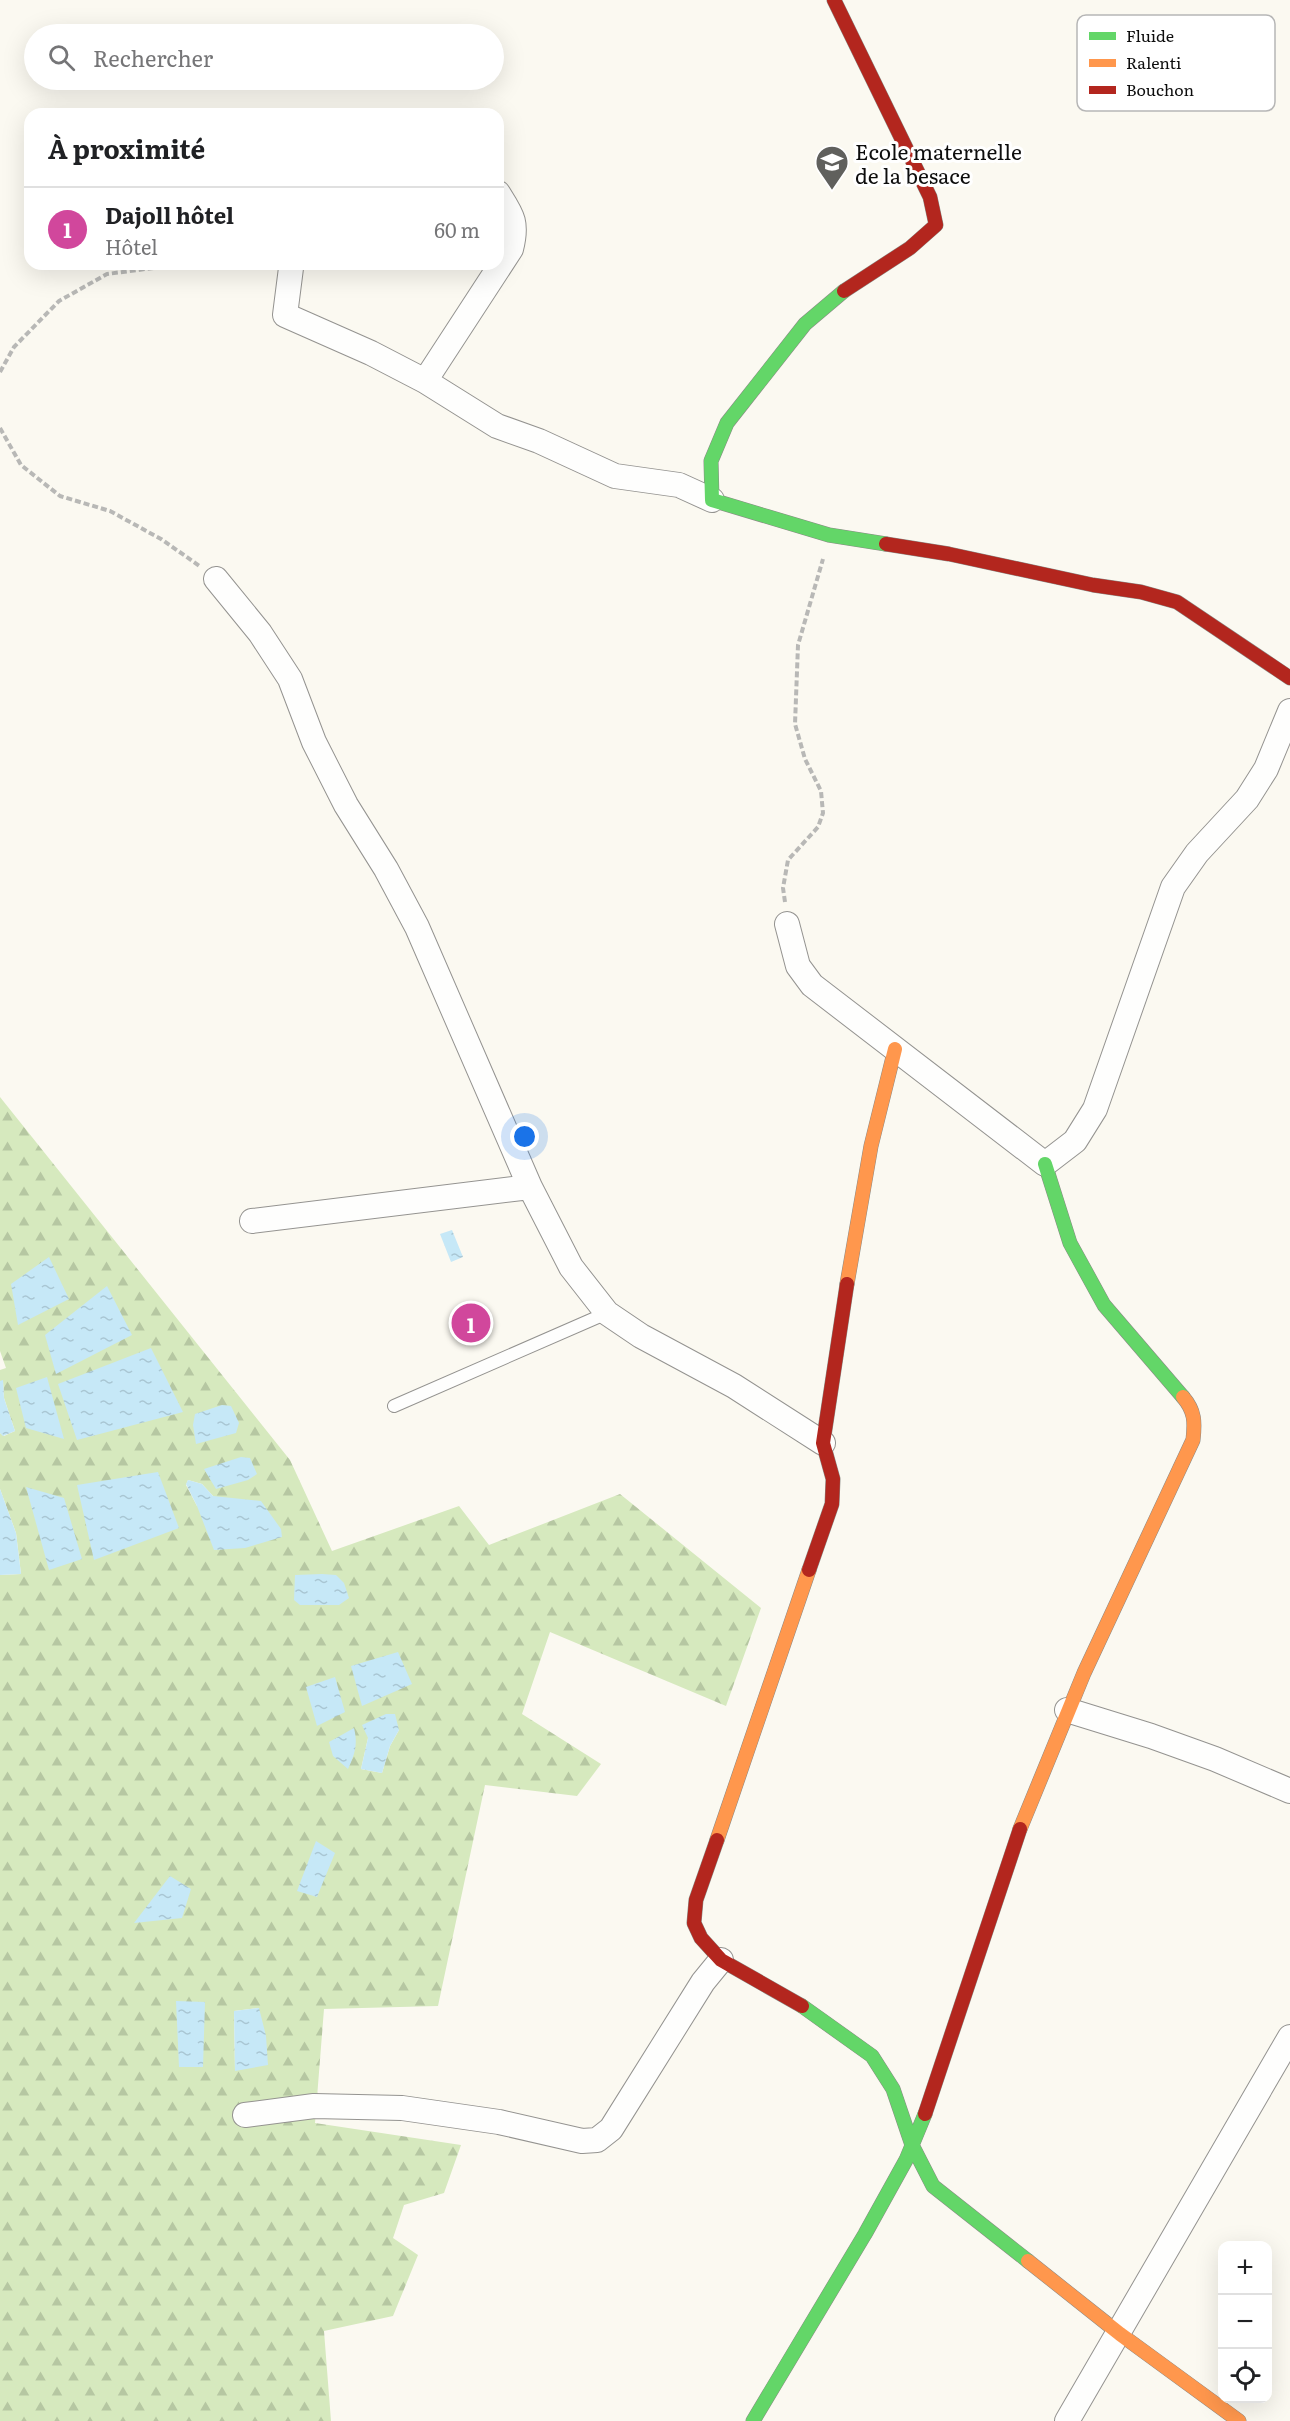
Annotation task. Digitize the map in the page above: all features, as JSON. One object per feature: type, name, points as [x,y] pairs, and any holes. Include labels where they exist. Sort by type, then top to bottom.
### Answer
[{"type":"street","points":[[712,500],[711,461],[727,423],[799,332],[843,292],[910,249],[936,225],[930,197],[834,0]]},
{"type":"street","points":[[504,203],[513,218],[515,233],[511,249],[504,260]]},
{"type":"street","points":[[291,270],[285,315],[370,353],[425,381],[497,426],[539,441],[615,476],[679,485],[712,500],[829,535],[950,554],[1094,585],[1142,592],[1177,602],[1290,678]]},
{"type":"street","points":[[425,381],[497,270]]},
{"type":"street","points":[[216,579],[260,633],[290,679],[314,742],[346,805],[386,869],[417,927],[530,1188],[571,1267],[607,1313],[640,1336],[734,1386],[823,1443]]},
{"type":"street","points":[[1045,1164],[1076,1142],[1095,1109],[1173,887],[1197,853],[1247,799],[1266,769],[1290,711]]},
{"type":"street","points":[[753,2421],[848,2264],[912,2145],[969,1987],[1004,1874],[1067,1710],[1193,1440],[1195,1422],[1192,1407],[1104,1305],[1087,1276],[1070,1243],[1045,1164],[812,985],[798,966],[787,924]]},
{"type":"street","points":[[895,1049],[881,1099],[862,1190],[823,1443],[833,1479],[832,1504],[696,1900],[693,1923],[701,1938],[721,1960],[796,2001],[872,2056],[893,2089],[912,2145],[933,2186],[1120,2334],[1239,2421]]},
{"type":"street","points":[[252,1221],[530,1188]]},
{"type":"street","points":[[1067,1710],[1215,1759],[1290,1791]]},
{"type":"street","points":[[245,2115],[314,2106],[402,2108],[499,2122],[582,2140],[597,2140],[611,2129],[696,1992],[721,1960]]},
{"type":"street","points":[[1067,2421],[1120,2334],[1290,2037]]},
{"type":"lane","points":[[394,1406],[607,1313]]},
{"type":"path","points":[[0,372],[14,347],[59,301],[107,274],[138,270]]},
{"type":"path","points":[[0,428],[21,465],[60,496],[110,511],[161,539],[216,579]]},
{"type":"path","points":[[787,924],[783,888],[789,860],[818,827],[823,813],[821,791],[805,759],[795,724],[798,645],[817,585],[829,535]]},
{"type":"green space","points":[[0,1097],[290,1460],[332,1551],[459,1506],[489,1545],[620,1494],[761,1608],[726,1706],[550,1632],[522,1714],[601,1764],[577,1796],[485,1785],[438,2006],[324,2009],[315,2123],[461,2145],[444,2193],[404,2205],[393,2238],[418,2255],[393,2316],[324,2331],[331,2421],[0,2421],[0,1575],[21,1574],[16,1533],[0,1489],[0,1433],[4,1436],[15,1431],[4,1398],[3,1381],[0,1381],[0,1370],[6,1368],[0,1351]],"holes":[[[188,1480],[202,1484],[213,1496],[197,1506],[186,1485]],[[399,1730],[390,1746],[382,1773],[361,1769],[368,1738]],[[259,2008],[235,2070],[234,2011]]]},
{"type":"water","points":[[452,1230],[463,1257],[451,1262],[440,1234]]},
{"type":"water","points":[[49,1257],[69,1299],[18,1325],[11,1284]]},
{"type":"water","points":[[107,1286],[132,1335],[56,1374],[45,1335]]},
{"type":"water","points":[[151,1348],[183,1412],[77,1440],[58,1384]]},
{"type":"water","points":[[47,1377],[64,1439],[26,1428],[16,1388]]},
{"type":"water","points":[[3,1380],[4,1398],[15,1431],[3,1436],[0,1433],[0,1381]]},
{"type":"water","points":[[222,1405],[231,1406],[239,1423],[236,1433],[196,1444],[193,1425],[195,1414]]},
{"type":"water","points":[[241,1457],[250,1458],[257,1474],[248,1480],[216,1489],[204,1469]]},
{"type":"water","points":[[158,1472],[179,1528],[94,1560],[77,1485]]},
{"type":"water","points":[[188,1480],[202,1484],[213,1496],[261,1501],[281,1529],[282,1537],[245,1548],[214,1550],[186,1484]]},
{"type":"water","points":[[26,1487],[64,1498],[82,1559],[49,1570]]},
{"type":"water","points":[[0,1489],[16,1533],[21,1574],[0,1575]]},
{"type":"water","points":[[295,1575],[336,1575],[344,1583],[349,1598],[339,1605],[300,1605],[294,1600]]},
{"type":"water","points":[[398,1652],[412,1684],[362,1706],[351,1666]]},
{"type":"water","points":[[335,1677],[345,1712],[317,1726],[306,1687]]},
{"type":"water","points":[[386,1714],[395,1714],[399,1730],[390,1746],[382,1773],[361,1769],[368,1738],[362,1725]]},
{"type":"water","points":[[354,1728],[355,1749],[348,1769],[333,1756],[329,1742]]},
{"type":"water","points":[[316,1841],[335,1853],[317,1897],[297,1891]]},
{"type":"water","points":[[170,1876],[191,1889],[182,1918],[134,1923]]},
{"type":"water","points":[[176,2001],[205,2002],[203,2067],[179,2067]]},
{"type":"water","points":[[259,2008],[266,2036],[268,2065],[235,2071],[234,2011]]},
{"type":"traffic: fast","points":[[844,291],[805,324],[727,423],[711,461],[712,500],[829,535],[886,544]]},
{"type":"traffic: fast","points":[[1045,1164],[1070,1243],[1104,1305],[1183,1397]]},
{"type":"traffic: fast","points":[[802,2006],[872,2056],[893,2089],[912,2145],[933,2186],[1028,2261]]},
{"type":"traffic: fast","points":[[753,2421],[865,2234],[906,2160],[925,2114]]},
{"type":"traffic: slow","points":[[847,1284],[871,1146],[895,1049]]},
{"type":"traffic: slow","points":[[1020,1829],[1084,1673],[1193,1440],[1193,1417],[1183,1397]]},
{"type":"traffic: slow","points":[[717,1840],[809,1570]]},
{"type":"traffic: slow","points":[[1028,2261],[1120,2334],[1239,2421]]},
{"type":"traffic: jam","points":[[834,0],[930,197],[936,225],[910,248],[844,291]]},
{"type":"traffic: jam","points":[[886,544],[949,554],[1093,585],[1141,592],[1177,602],[1290,678]]},
{"type":"traffic: jam","points":[[809,1570],[832,1504],[833,1479],[823,1443],[847,1284]]},
{"type":"traffic: jam","points":[[925,2114],[1020,1829]]},
{"type":"traffic: jam","points":[[717,1840],[696,1900],[694,1923],[701,1938],[721,1960],[802,2006]]},
{"type":"place","name":"Ecole maternelle de la besace","points":[[832,191]]},
{"type":"place","name":"Dajoll hôtel","points":[[471,1323]]}]
